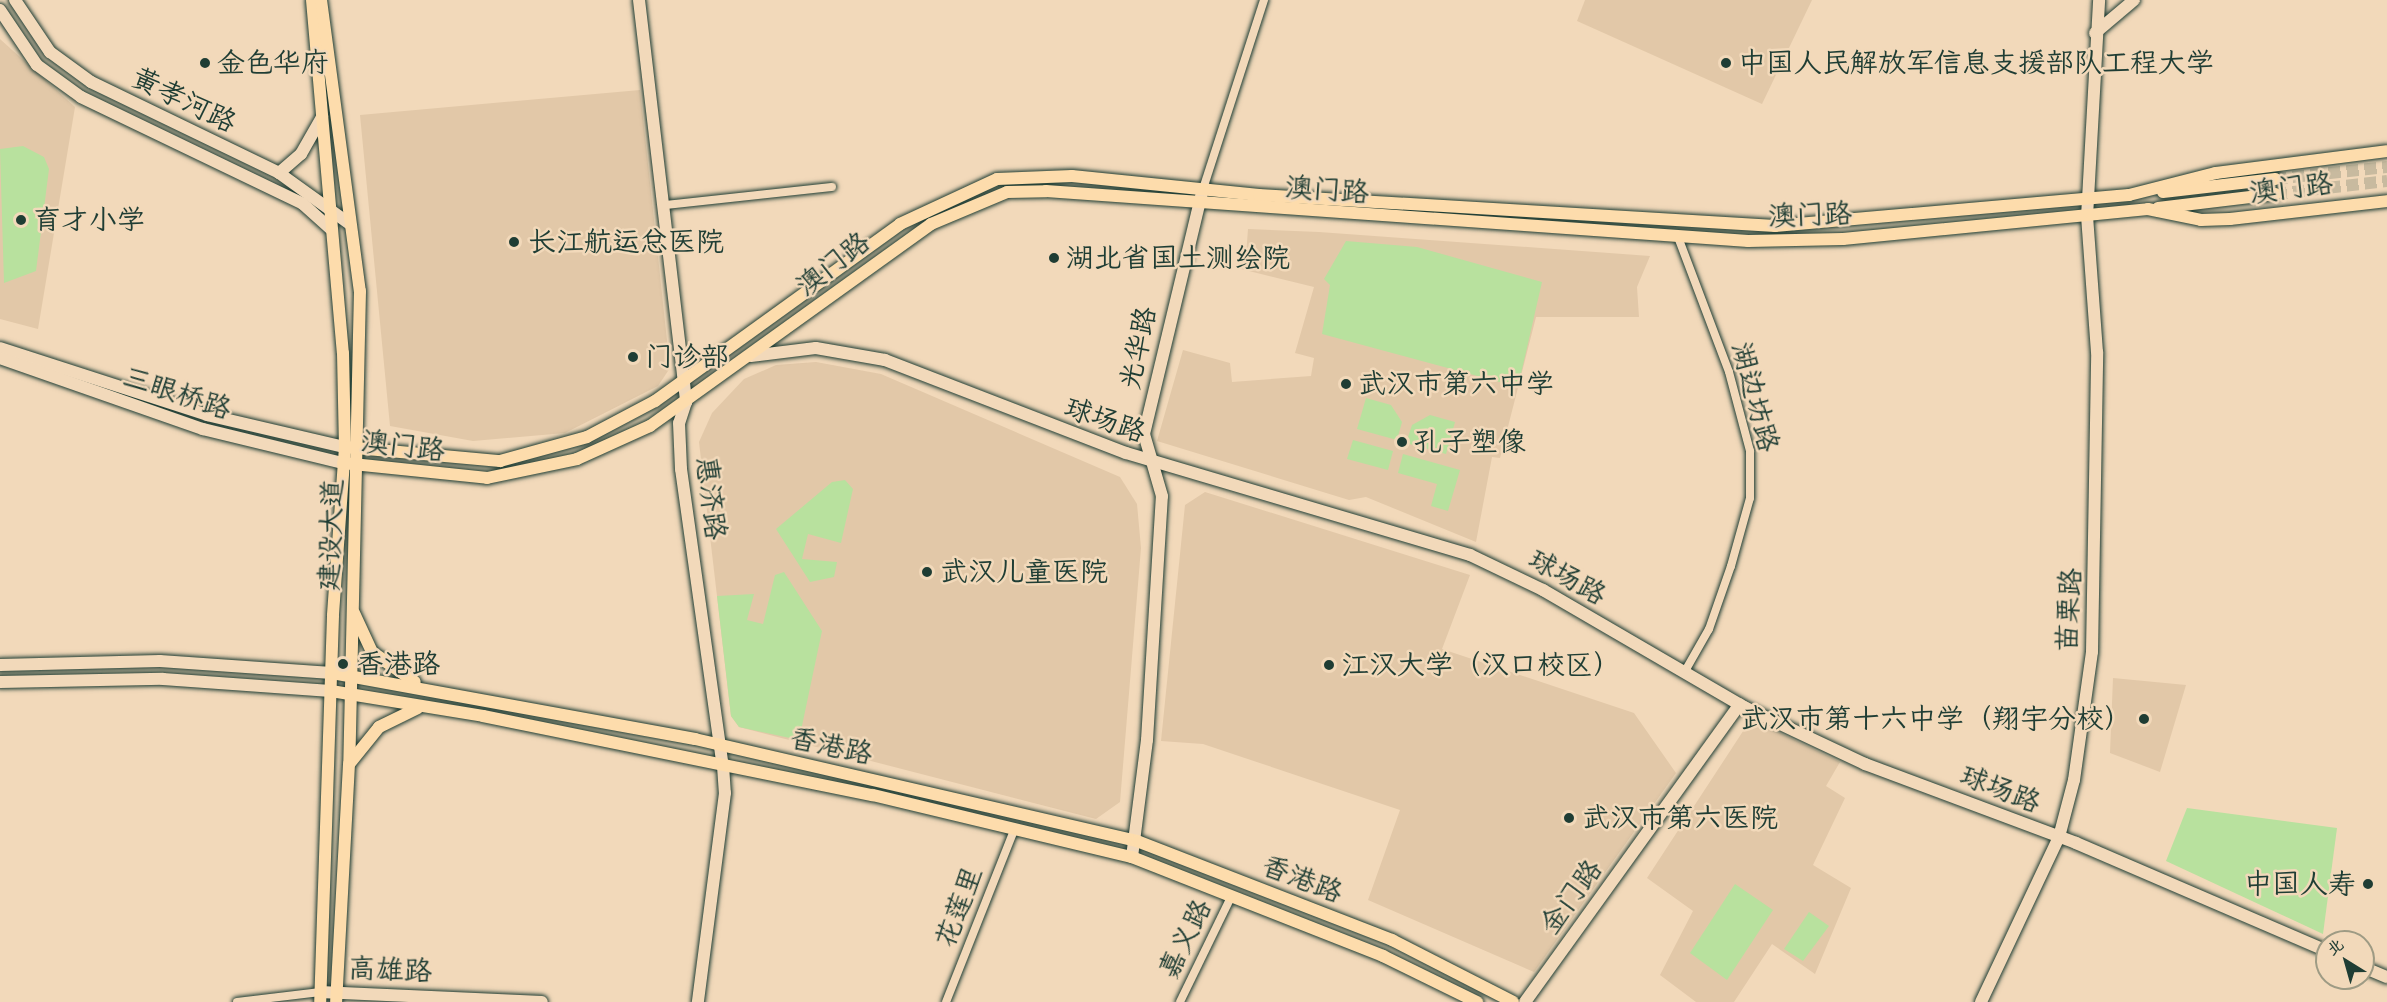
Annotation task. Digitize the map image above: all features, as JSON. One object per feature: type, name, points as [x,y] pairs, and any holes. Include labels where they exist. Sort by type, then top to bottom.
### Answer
[{"type":"main road","name":"建设大道","points":[[312,0],[343,353],[345,447],[331,691],[320,997]]},
{"type":"main road","name":"建设大道","points":[[321,0],[360,291],[359,448],[352,610],[349,764],[336,997]]},
{"type":"main road","name":"澳门路","points":[[345,447],[474,461],[530,457],[624,419],[682,382],[900,224],[963,191],[1032,176],[1775,226],[2129,195],[2216,173],[2387,151]]},
{"type":"main road","points":[[2129,195],[2274,179]]},
{"type":"main road","name":"澳门路","points":[[343,463],[436,476],[516,476],[609,446],[686,402],[751,356],[887,252],[971,204],[1006,192],[1046,190],[1200,204],[1678,237],[1843,239],[2087,217],[2148,209],[2201,220],[2230,219],[2387,201]]},
{"type":"main road","points":[[2148,209],[2276,194]]},
{"type":"main road","points":[[352,610],[383,664],[427,688]]},
{"type":"main road","name":"香港路","points":[[332,673],[427,688],[721,746],[1137,842],[1392,940],[1513,1002]]},
{"type":"main road","name":"香港路","points":[[331,691],[723,766],[1014,828],[1132,857],[1383,956],[1477,1002]]},
{"type":"main road","points":[[349,764],[379,727],[422,707]]},
{"type":"street","name":"黄孝河路","points":[[15,0],[50,52],[91,82],[279,173],[350,224]]},
{"type":"street","name":"惠济路","points":[[639,0],[665,205],[682,382],[686,402],[679,423],[681,469],[721,746],[725,793],[698,1002]]},
{"type":"street","name":"光华路","points":[[1132,857],[1137,842],[1162,496],[1155,462],[1144,434],[1203,189],[1264,0]]},
{"type":"street","name":"苗栗路","points":[[1981,1002],[2059,837],[2074,780],[2092,652],[2097,352],[2087,200],[2094,33],[2099,0]]},
{"type":"street","points":[[2094,33],[2134,0]]},
{"type":"street","name":"黄孝河路","points":[[0,10],[37,64],[81,97],[303,204],[332,231]]},
{"type":"street","points":[[279,173],[320,129],[323,113]]},
{"type":"street","points":[[665,205],[832,187]]},
{"type":"street","name":"湖边坊路","points":[[1678,237],[1729,372],[1750,451],[1750,498],[1731,566],[1709,629],[1685,671]]},
{"type":"street","name":"三眼桥路","points":[[0,348],[207,415],[345,447]]},
{"type":"street","name":"球场路","points":[[751,356],[816,348],[885,360],[1155,462],[1470,555],[1685,671],[1740,705],[1865,764],[2059,837],[2315,946]]},
{"type":"street","name":"三眼桥路","points":[[0,358],[203,429],[343,463]]},
{"type":"street","name":"香港路","points":[[0,665],[160,661],[332,673]]},
{"type":"street","name":"香港路","points":[[0,682],[163,679],[331,691]]},
{"type":"street","name":"金门路","points":[[1525,1002],[1740,705]]},
{"type":"street","name":"花莲里","points":[[946,1002],[1014,828]]},
{"type":"street","name":"嘉义路","points":[[1180,1002],[1232,897]]},
{"type":"street","name":"高雄路","points":[[237,1002],[320,997],[542,1002]]},
{"type":"shaded area","name":"中国人民解放军信息支援部队工程大学","points":[[1585,0],[1812,0],[1762,104],[1577,21]]},
{"type":"shaded area","points":[[0,39],[75,107],[38,329],[0,319]]},
{"type":"shaded area","name":"长江航运总医院","points":[[640,90],[670,368],[658,386],[565,433],[473,441],[390,426],[360,115]]},
{"type":"shaded area","name":"武汉市第六中学","points":[[1248,229],[1650,256],[1637,287],[1639,317],[1536,317],[1500,458],[1492,457],[1476,542],[1366,497],[1349,500],[1157,441],[1183,350],[1230,363],[1232,382],[1311,376],[1314,358],[1295,353],[1314,287],[1237,268],[1239,257],[1246,256]]},
{"type":"shaded area","name":"武汉儿童医院","points":[[816,362],[881,374],[1120,477],[1137,504],[1141,548],[1120,802],[1096,819],[739,727],[731,716],[699,442],[712,413],[744,379],[776,365]]},
{"type":"shaded area","name":"江汉大学（汉口校区）","points":[[1205,492],[1470,575],[1442,649],[1634,713],[1676,773],[1534,972],[1368,900],[1400,810],[1203,744],[1161,741],[1185,505]]},
{"type":"shaded area","name":"武汉市第十六中学（翔宇分校）","points":[[2113,678],[2186,685],[2160,772],[2110,753]]},
{"type":"shaded area","points":[[1751,719],[1840,762],[1826,786],[1845,798],[1813,865],[1851,888],[1815,974],[1772,944],[1734,1002],[1696,1002],[1660,975],[1693,911],[1647,878]]},
{"type":"green space","name":"育才小学","points":[[23,146],[44,157],[49,169],[36,271],[4,283],[0,149]]},
{"type":"green space","points":[[1346,241],[1417,247],[1542,282],[1518,387],[1322,334],[1330,285],[1324,279]]},
{"type":"green space","points":[[1366,398],[1391,405],[1402,422],[1397,440],[1357,429]]},
{"type":"green space","points":[[1430,415],[1455,422],[1446,454],[1406,443],[1412,425]]},
{"type":"green space","points":[[1353,440],[1393,451],[1388,470],[1347,459]]},
{"type":"green space","points":[[1403,454],[1460,470],[1448,511],[1431,506],[1437,484],[1398,473]]},
{"type":"green space","points":[[845,480],[853,489],[841,543],[808,534],[802,559],[837,562],[834,577],[810,582],[776,529],[832,482]]},
{"type":"green space","points":[[784,572],[822,631],[799,740],[739,727],[731,716],[717,596],[754,594],[747,620],[763,624],[775,575]]},
{"type":"green space","points":[[2187,808],[2337,828],[2324,930],[2315,930],[2166,861]]},
{"type":"green space","points":[[1735,884],[1773,910],[1727,980],[1690,953]]},
{"type":"green space","points":[[1809,912],[1829,926],[1803,961],[1784,949]]},
{"type":"tunnel","points":[[2275,179],[2387,167]]},
{"type":"tunnel","points":[[2275,194],[2387,181]]},
{"type":"place","name":"金色华府","points":[[205,63]]},
{"type":"place","name":"中国人民解放军信息支援部队工程大学","points":[[1726,63]]},
{"type":"place","name":"育才小学","points":[[21,220]]},
{"type":"place","name":"长江航运总医院","points":[[514,242]]},
{"type":"place","name":"湖北省国土测绘院","points":[[1054,258]]},
{"type":"place","name":"门诊部","points":[[633,357]]},
{"type":"place","name":"武汉市第六中学","points":[[1346,384]]},
{"type":"place","name":"孔子塑像","points":[[1402,442]]},
{"type":"place","name":"武汉儿童医院","points":[[927,572]]},
{"type":"place","name":"香港路","points":[[343,664]]},
{"type":"place","name":"江汉大学（汉口校区）","points":[[1329,665]]},
{"type":"place","name":"武汉市第十六中学（翔宇分校）","points":[[2144,719]]},
{"type":"place","name":"武汉市第六医院","points":[[1569,818]]},
{"type":"place","name":"中国人寿","points":[[2368,884]]}]
